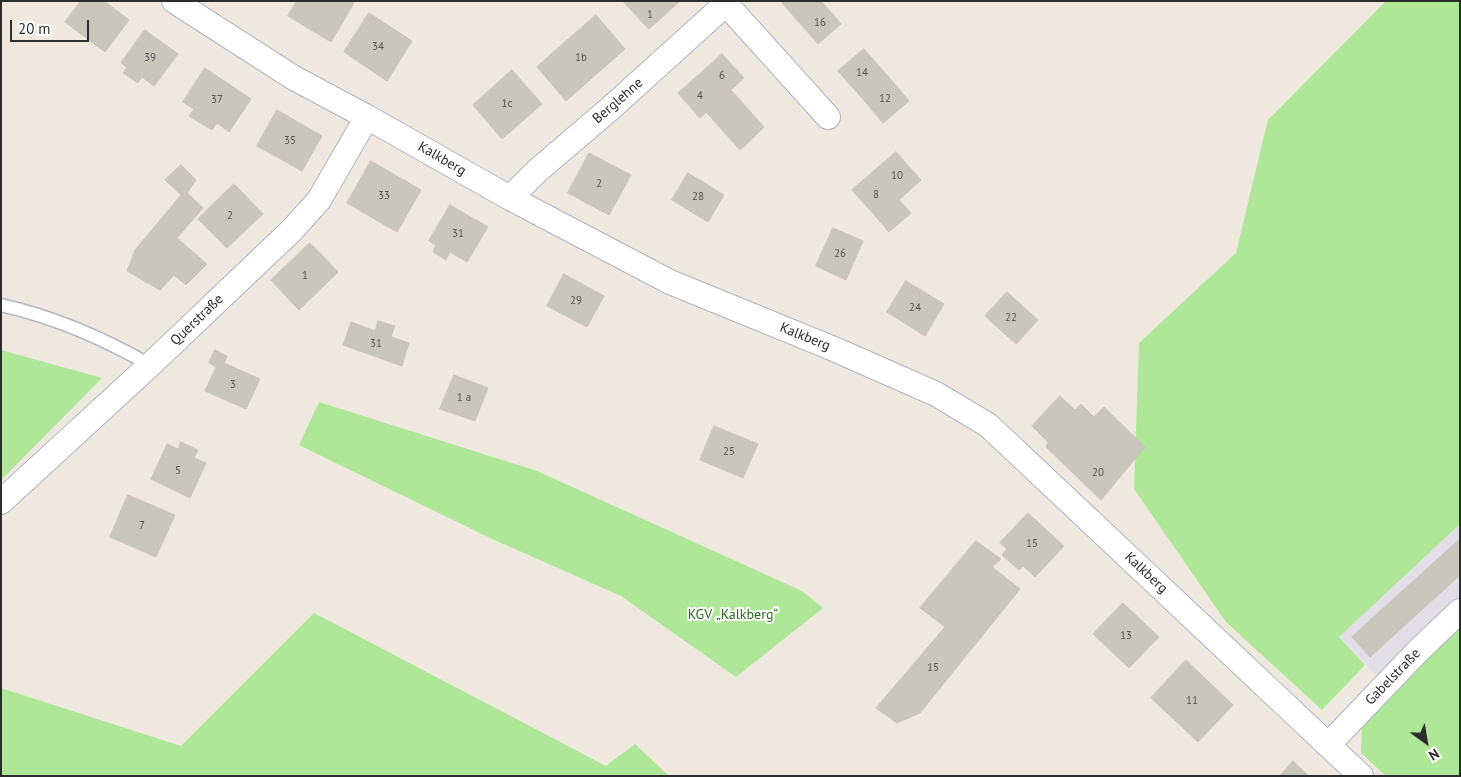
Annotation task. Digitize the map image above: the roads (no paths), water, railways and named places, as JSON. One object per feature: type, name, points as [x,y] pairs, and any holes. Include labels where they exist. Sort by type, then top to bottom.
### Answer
[{"type":"street","name":"Kalkberg","points":[[174,1],[294,78],[368,117],[510,198],[670,282],[834,349],[936,394],[988,425],[1361,776]]},
{"type":"street","name":"Berglehne","points":[[510,198],[537,171],[728,2],[828,117]]},
{"type":"street","name":"Querstraße","points":[[1,502],[150,365],[292,230],[319,200],[368,117]]},
{"type":"street","name":"Gabelstraße","points":[[1328,745],[1418,651],[1460,611]]},
{"type":"lane","points":[[1,305],[27,311],[78,328],[119,347],[150,365]]},
{"type":"park label","name":"KGV „Kalkberg“","points":[[733,615]]}]
